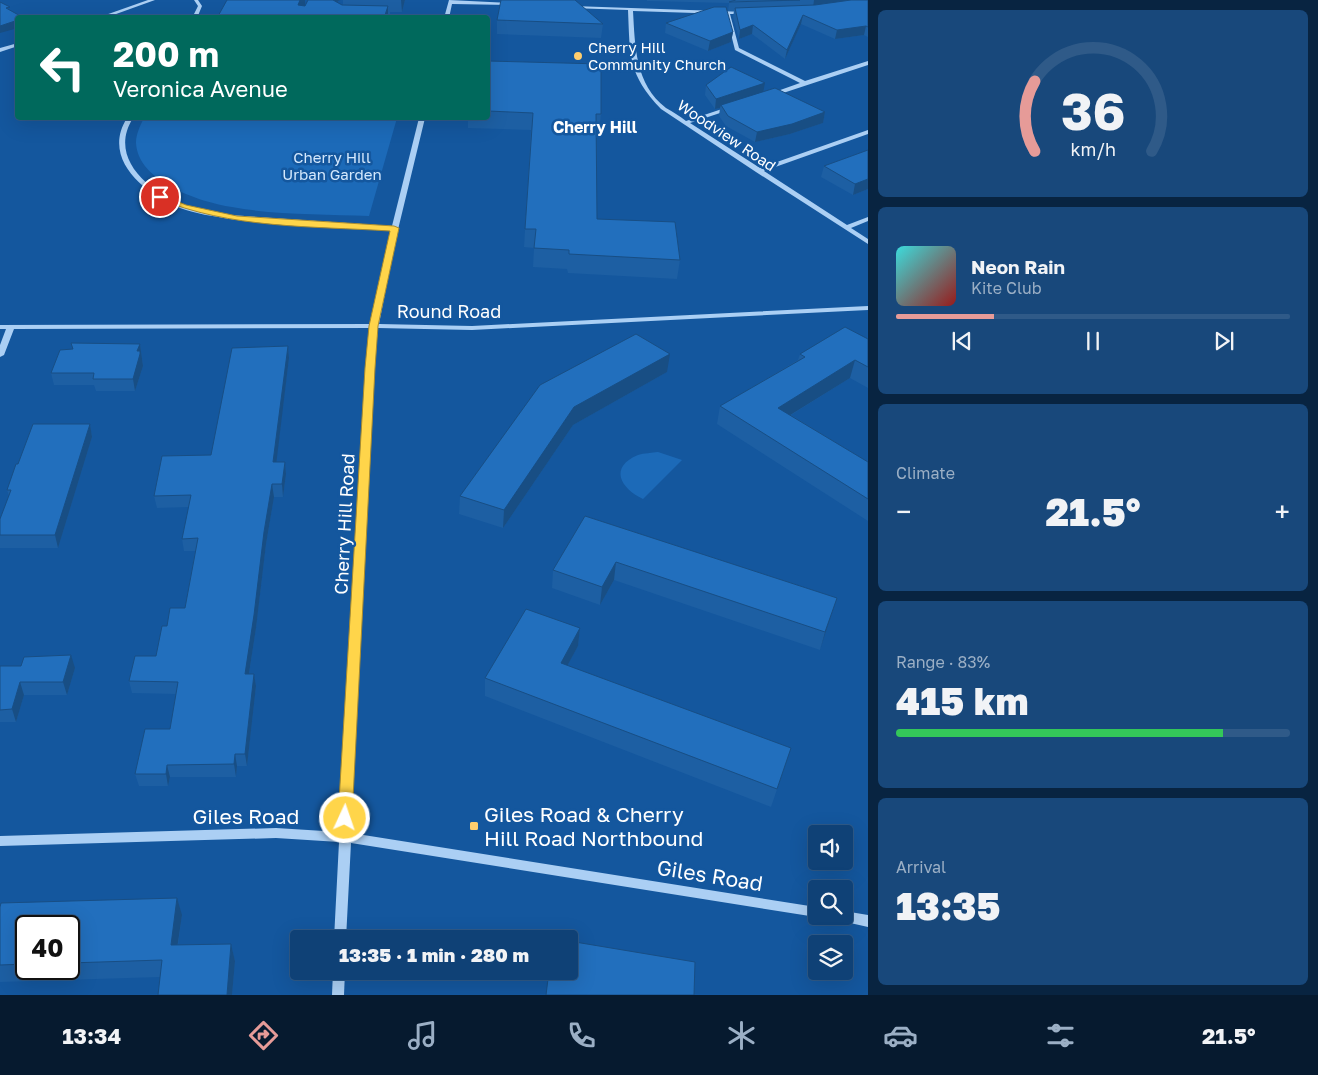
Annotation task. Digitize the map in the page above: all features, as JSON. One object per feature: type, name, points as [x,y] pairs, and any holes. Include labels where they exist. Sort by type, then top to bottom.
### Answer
[{"type":"street","points":[[108,15],[153,0]]},
{"type":"street","points":[[196,0],[200,6],[196,15]]},
{"type":"street","points":[[447,15],[451,1],[517,5]]},
{"type":"street","points":[[565,7],[728,14],[754,13]]},
{"type":"street","name":"Woodview Road","points":[[630,9],[633,62],[638,78],[648,94],[685,123],[868,242]]},
{"type":"street","points":[[728,14],[737,49],[805,83]]},
{"type":"street","points":[[0,50],[15,45]]},
{"type":"street","points":[[768,96],[868,63]]},
{"type":"street","points":[[685,123],[740,104]]},
{"type":"street","points":[[129,120],[121,138],[121,150],[126,163],[145,186],[160,197],[184,206],[237,219],[394,228]]},
{"type":"street","name":"Cherry Hill Road","points":[[340,930],[373,326],[394,228],[421,120]]},
{"type":"street","points":[[758,171],[868,132]]},
{"type":"street","points":[[846,228],[868,220]]},
{"type":"street","name":"Round Road","points":[[0,327],[373,326],[472,328],[868,308]]},
{"type":"street","points":[[0,356],[11,327]]},
{"type":"street","name":"Giles Road","points":[[0,842],[276,833],[344,837],[808,911]]},
{"type":"street","points":[[853,918],[868,920]]},
{"type":"street","points":[[338,980],[338,995]]},
{"type":"green space","name":"Cherry Hill Urban Garden","points":[[143,120],[396,120],[369,216],[248,210],[188,195],[173,188],[147,169],[139,157],[136,143],[138,130]]},
{"type":"green space","points":[[658,452],[682,460],[643,499],[628,489],[621,477],[621,471],[623,465],[638,455]]},
{"type":"building","points":[[227,0],[300,0],[298,5],[305,6],[308,0],[333,0],[342,5],[388,6],[385,15],[219,15]]},
{"type":"building","points":[[501,0],[575,0],[603,24],[497,20]]},
{"type":"building","points":[[736,0],[800,0],[729,2]]},
{"type":"building","points":[[851,0],[868,0],[868,27],[837,30],[803,15],[787,50],[753,25],[740,30],[735,8],[815,5]]},
{"type":"building","points":[[0,2],[10,7],[6,8],[19,15],[15,15],[15,21],[0,26]]},
{"type":"building","points":[[714,7],[726,7],[733,32],[710,41],[666,23]]},
{"type":"building","points":[[490,61],[601,64],[601,114],[596,114],[597,219],[675,222],[680,260],[569,254],[569,250],[534,248],[536,229],[525,229],[533,113],[490,111]]},
{"type":"building","points":[[731,67],[765,83],[716,99],[706,85]]},
{"type":"building","points":[[775,88],[825,112],[792,124],[757,132],[728,116],[721,105]]},
{"type":"building","points":[[868,150],[868,179],[855,184],[824,166]]},
{"type":"building","points":[[845,327],[868,339],[868,367],[855,360],[778,408],[868,462],[868,499],[720,406],[805,357],[800,354]]},
{"type":"building","points":[[636,334],[670,354],[574,407],[504,510],[460,496],[540,385]]},
{"type":"building","points":[[71,343],[140,344],[137,351],[140,351],[140,354],[133,379],[93,379],[94,373],[51,373],[60,350],[73,349]]},
{"type":"building","points":[[288,346],[273,462],[285,462],[282,484],[272,484],[264,532],[245,674],[254,674],[245,754],[235,754],[234,764],[167,765],[166,774],[135,774],[145,729],[170,729],[178,682],[129,681],[135,656],[156,656],[162,626],[167,626],[170,608],[185,608],[198,538],[182,539],[191,495],[154,496],[162,456],[211,455],[232,348]]},
{"type":"building","points":[[33,424],[90,424],[55,535],[0,535],[0,519],[11,490],[7,490]]},
{"type":"building","points":[[585,516],[837,598],[825,632],[616,562],[602,587],[553,570]]},
{"type":"building","points":[[526,609],[580,628],[561,663],[791,748],[777,789],[485,678]]},
{"type":"building","points":[[71,655],[63,682],[20,682],[12,709],[0,710],[0,666],[21,666],[24,657]]},
{"type":"building","points":[[177,898],[171,945],[231,944],[227,995],[158,995],[162,960],[80,963],[80,915],[15,915],[15,964],[0,965],[1,903]]},
{"type":"building","points":[[578,942],[695,962],[694,995],[546,995],[548,980],[578,980]]},
{"type":"place","name":"Cherry Hill Community Church","points":[[578,56]]},
{"type":"place","name":"Giles Road & Cherry Hill Road Northbound","points":[[474,826]]},
{"type":"district","name":"Cherry Hill","points":[[595,127]]},
{"type":"route","points":[[160,197],[208,213],[237,219],[394,228],[373,326],[345,818]]}]
